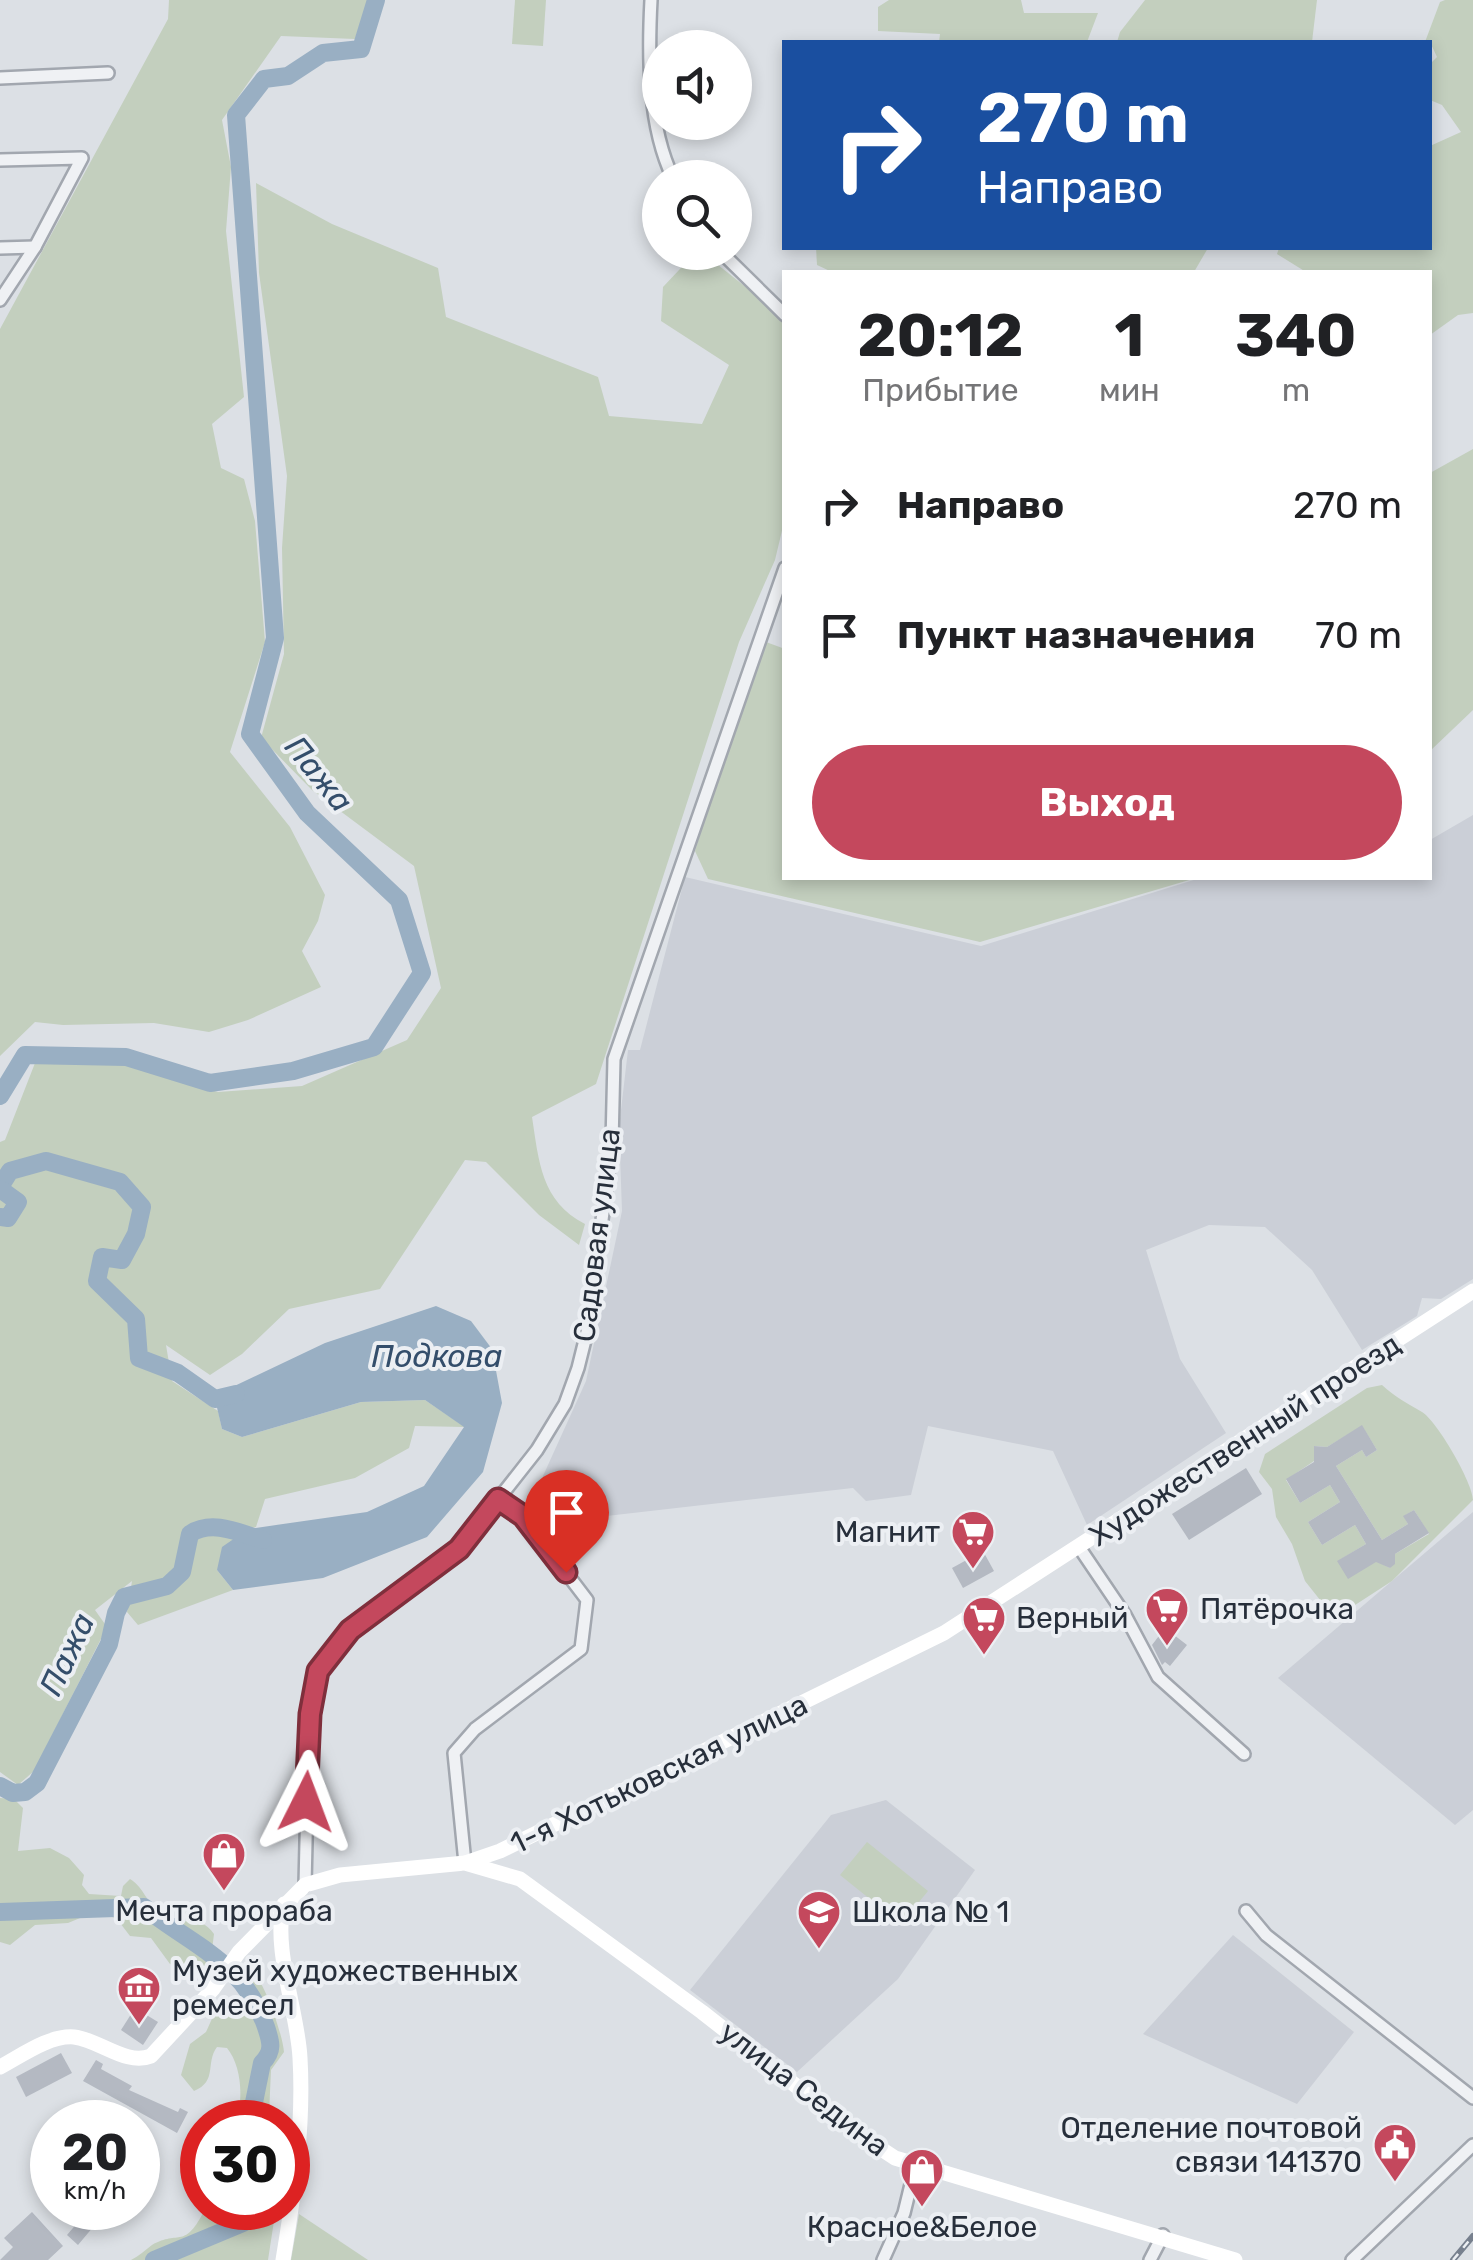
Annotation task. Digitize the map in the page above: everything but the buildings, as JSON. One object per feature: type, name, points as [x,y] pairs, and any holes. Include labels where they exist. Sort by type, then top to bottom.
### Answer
[{"type":"main road","name":"Художественный проезд","points":[[1017,1588],[1473,1292]]},
{"type":"main road","name":"1-я Хотьковская улица","points":[[2,2064],[48,2042],[72,2037],[136,2060],[146,2059],[216,1986],[239,1952],[305,1885],[340,1875],[465,1863],[518,1843],[885,1664],[1017,1588]]},
{"type":"main road","name":"улица Седина","points":[[465,1863],[520,1879],[895,2158],[1163,2235],[1235,2260]]},
{"type":"main road","points":[[283,2260],[295,2176],[300,2090],[298,2034],[284,1948],[284,1904]]},
{"type":"main road","points":[[239,1952],[269,1942],[284,1948]]},
{"type":"street","points":[[651,0],[651,81],[665,160]]},
{"type":"street","points":[[0,78],[108,73]]},
{"type":"street","points":[[0,160],[82,158],[36,247],[0,300]]},
{"type":"street","points":[[0,248],[36,247]]},
{"type":"street","points":[[739,270],[782,312]]},
{"type":"street","name":"Садовая улица","points":[[305,1885],[310,1714],[318,1671],[350,1630],[459,1549],[565,1404],[588,1328],[612,1144],[614,1058],[782,577]]},
{"type":"street","points":[[465,1863],[454,1753],[475,1729],[580,1649],[586,1600],[523,1516],[498,1499]]},
{"type":"street","points":[[1079,1548],[1125,1615],[1158,1677],[1244,1754]]},
{"type":"street","points":[[1246,1912],[1266,1935],[1473,2098]]},
{"type":"street","points":[[1352,2260],[1425,2187],[1473,2146]]},
{"type":"street","points":[[883,2260],[904,2213],[916,2164]]},
{"type":"street","points":[[1150,2260],[1163,2235]]},
{"type":"shaded area","points":[[1473,815],[1473,1279],[1441,1299],[1422,1298],[1417,1316],[1362,1350],[1312,1270],[1265,1227],[1209,1225],[1146,1250],[1180,1359],[1226,1433],[1087,1525],[1053,1451],[928,1426],[911,1495],[866,1501],[853,1488],[554,1522],[543,1476],[586,1381],[622,1211],[619,1127],[628,1050],[640,1050],[685,877],[981,946],[1194,880],[1432,880],[1432,839]]},
{"type":"shaded area","points":[[1473,1512],[1473,1810],[1455,1825],[1278,1678]]},
{"type":"shaded area","name":"Школа № 1","points":[[886,1800],[975,1870],[898,1979],[797,2072],[690,1990],[831,1815]]},
{"type":"shaded area","points":[[1233,1935],[1354,2032],[1297,2104],[1143,2034]]},
{"type":"green space","points":[[169,0],[368,0],[355,39],[281,36],[222,120],[231,167],[226,231],[244,397],[212,424],[221,468],[244,479],[255,521],[265,642],[230,752],[290,827],[325,895],[318,921],[302,951],[321,987],[248,1020],[209,1032],[154,1023],[35,1022],[0,1056],[0,329],[168,19]]},
{"type":"green space","points":[[515,0],[546,0],[543,46],[512,44]]},
{"type":"green space","points":[[889,0],[1021,0],[1024,13],[1098,13],[1088,40],[939,40],[940,34],[878,31],[878,7]]},
{"type":"green space","points":[[1145,0],[1317,0],[1312,40],[1118,40]]},
{"type":"green space","points":[[1473,0],[1473,313],[1458,315],[1432,334],[1432,270],[1303,270],[1277,254],[1278,250],[1432,250],[1432,145],[1461,132],[1442,105],[1432,101],[1432,62],[1437,57],[1432,40],[1426,40],[1440,2]]},
{"type":"green space","points":[[256,183],[332,224],[438,268],[446,317],[598,377],[609,416],[702,424],[729,365],[661,321],[663,287],[679,270],[724,270],[772,308],[782,322],[782,531],[775,560],[739,642],[596,1084],[532,1117],[540,1165],[551,1192],[570,1215],[585,1224],[579,1245],[539,1215],[486,1162],[465,1160],[380,1289],[289,1309],[242,1354],[210,1375],[166,1345],[172,1381],[218,1411],[222,1429],[242,1437],[361,1402],[425,1400],[465,1427],[415,1426],[409,1448],[355,1478],[265,1499],[256,1527],[248,1529],[217,1570],[233,1590],[138,1625],[127,1612],[132,1581],[95,1610],[107,1627],[34,1771],[18,1785],[0,1772],[0,1142],[5,1140],[35,1063],[121,1064],[218,1092],[302,1086],[407,1040],[441,988],[414,866],[312,790],[261,738],[284,654],[282,548],[287,476],[259,273]]},
{"type":"green space","points":[[816,250],[1207,250],[1195,270],[828,270],[817,265]]},
{"type":"green space","points":[[1473,449],[1473,710],[1432,749],[1432,472]]},
{"type":"green space","points":[[766,642],[782,648],[782,880],[1189,880],[980,942],[708,879],[695,851]]},
{"type":"green space","points":[[1382,1385],[1428,1418],[1461,1467],[1473,1500],[1392,1581],[1332,1615],[1305,1581],[1292,1544],[1276,1517],[1272,1489],[1259,1472],[1265,1454],[1367,1388]],"holes":[[[1362,1426],[1377,1450],[1366,1457],[1362,1450],[1336,1466],[1382,1540],[1408,1524],[1404,1516],[1414,1510],[1429,1534],[1395,1554],[1390,1568],[1377,1561],[1338,1561],[1366,1544],[1355,1525],[1322,1545],[1308,1522],[1340,1502],[1330,1485],[1300,1503],[1286,1480],[1314,1461],[1314,1446],[1327,1447]]]},
{"type":"green space","points":[[0,1798],[14,1799],[23,1808],[18,1851],[50,1848],[69,1858],[84,1875],[82,1885],[89,1894],[121,1896],[130,1879],[163,1916],[208,1927],[214,1934],[210,1966],[202,1972],[170,1964],[151,1938],[130,1936],[117,1919],[97,1911],[68,1923],[35,1925],[10,1945],[0,1942]]},
{"type":"green space","points":[[867,1842],[928,1891],[901,1924],[840,1875]]},
{"type":"green space","points":[[253,1972],[273,2010],[284,2052],[271,2070],[270,2100],[240,2100],[236,2064],[227,2048],[217,2047],[209,2077],[194,2091],[181,2075],[190,2044],[206,2032],[215,2012],[245,2000]]},
{"type":"green space","points":[[310,2221],[368,2260],[291,2260],[296,2230],[310,2230]]},
{"type":"green space","points":[[192,2230],[273,2230],[268,2260],[131,2260],[152,2245]]},
{"type":"water","name":"Подкова","points":[[436,1306],[471,1321],[492,1349],[502,1403],[483,1472],[427,1537],[323,1578],[233,1590],[217,1570],[222,1547],[248,1529],[367,1512],[424,1486],[464,1427],[425,1400],[361,1402],[242,1437],[222,1429],[215,1399],[226,1390],[325,1343]]},
{"type":"waterway","name":"Пажа","points":[[0,1096],[25,1055],[126,1057],[210,1083],[293,1071],[374,1047],[422,973],[399,900],[307,813],[250,734],[275,638],[236,115],[264,79],[288,76],[323,53],[361,49],[376,0]]},
{"type":"waterway","name":"Пажа","points":[[0,1187],[10,1171],[46,1161],[120,1182],[142,1207],[136,1234],[122,1260],[102,1257],[97,1281],[136,1319],[139,1358],[178,1373],[215,1399],[236,1394]]},
{"type":"waterway","name":"Пажа","points":[[0,1189],[18,1202],[8,1218],[0,1217]]},
{"type":"waterway","name":"Пажа","points":[[0,1786],[13,1793],[25,1792],[37,1783],[109,1644],[124,1597],[167,1586],[182,1572],[190,1534],[217,1527],[263,1540]]},
{"type":"waterway","name":"Пажа","points":[[0,1912],[144,1907],[215,1957],[244,1986],[269,2037],[270,2050],[262,2063],[254,2100]]},
{"type":"waterway","name":"Пажа","points":[[154,2260],[226,2230]]},
{"type":"railway","points":[[1453,2260],[1473,2236]]},
{"type":"place","name":"Магнит","points":[[973,1570]]},
{"type":"place","name":"Пятёрочка","points":[[1167,1647]]},
{"type":"place","name":"Верный","points":[[984,1656]]},
{"type":"place","name":"Мечта прораба","points":[[224,1892]]},
{"type":"place","name":"Школа № 1","points":[[819,1950]]},
{"type":"place","name":"Музей художественных ремесел","points":[[139,2026]]},
{"type":"place","name":"Отделение почтовой связи 141370","points":[[1395,2183]]},
{"type":"place","name":"Красное&Белое","points":[[922,2208]]},
{"type":"route","points":[[306,1802],[310,1714],[318,1671],[342,1636],[459,1549],[498,1499],[523,1516],[566,1572]]}]
